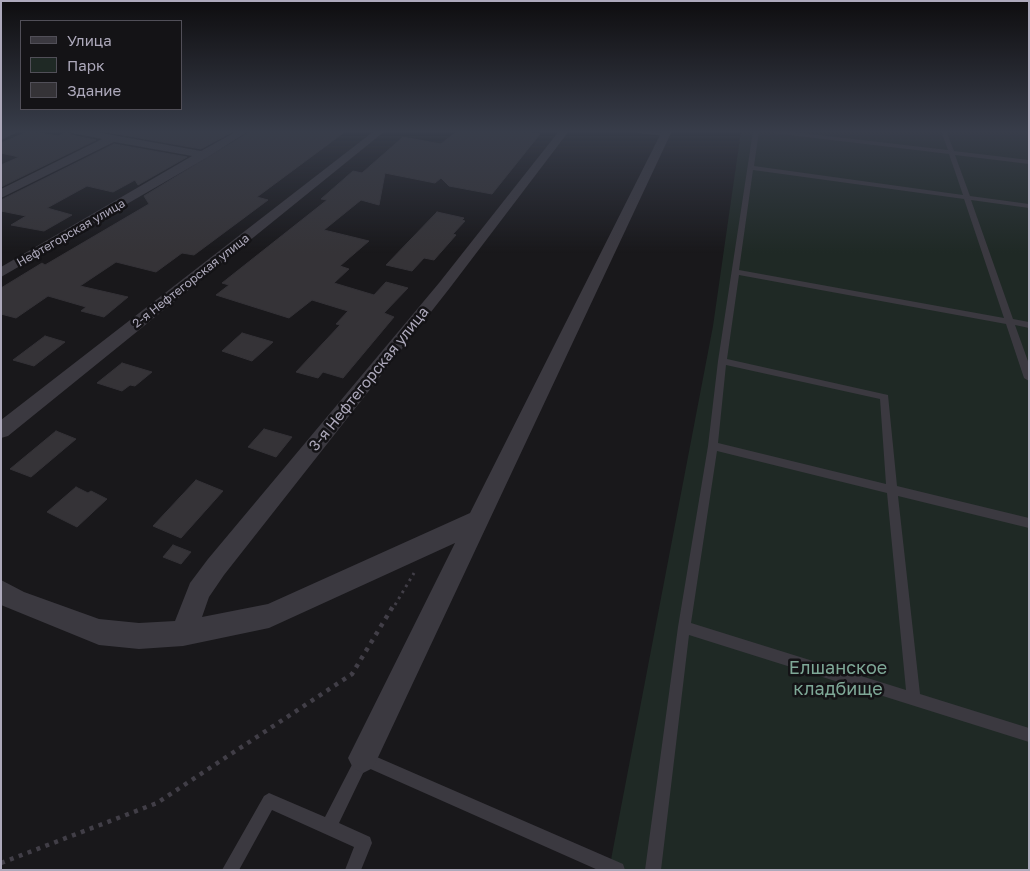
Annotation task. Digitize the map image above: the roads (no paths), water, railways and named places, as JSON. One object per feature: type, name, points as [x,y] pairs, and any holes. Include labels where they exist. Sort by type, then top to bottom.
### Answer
[{"type":"street","points":[[1,194],[46,172]]},
{"type":"street","name":"Нефтегорская улица","points":[[1,273],[175,172]]},
{"type":"street","name":"2-я Нефтегорская улица","points":[[1,431],[329,172]]},
{"type":"street","name":"3-я Нефтегорская улица","points":[[183,633],[199,591],[216,567],[444,286],[533,172]]},
{"type":"street","points":[[363,758],[647,172]]},
{"type":"street","points":[[6,598],[99,632],[139,636],[183,633],[269,616],[463,529],[480,519]]},
{"type":"lane","points":[[653,870],[684,627],[713,446],[722,361],[751,172]]},
{"type":"lane","points":[[778,172],[1029,206]]},
{"type":"lane","points":[[959,172],[1029,378]]},
{"type":"lane","points":[[735,272],[1029,325]]},
{"type":"lane","points":[[722,361],[885,397],[892,490],[914,699]]},
{"type":"lane","points":[[713,446],[1029,523]]},
{"type":"lane","points":[[684,627],[1029,735]]},
{"type":"lane","points":[[329,827],[363,758],[618,870]]},
{"type":"lane","points":[[230,870],[269,801],[364,843],[353,870]]},
{"type":"park label","name":"Елшанское кладбище","points":[[838,678]]}]
